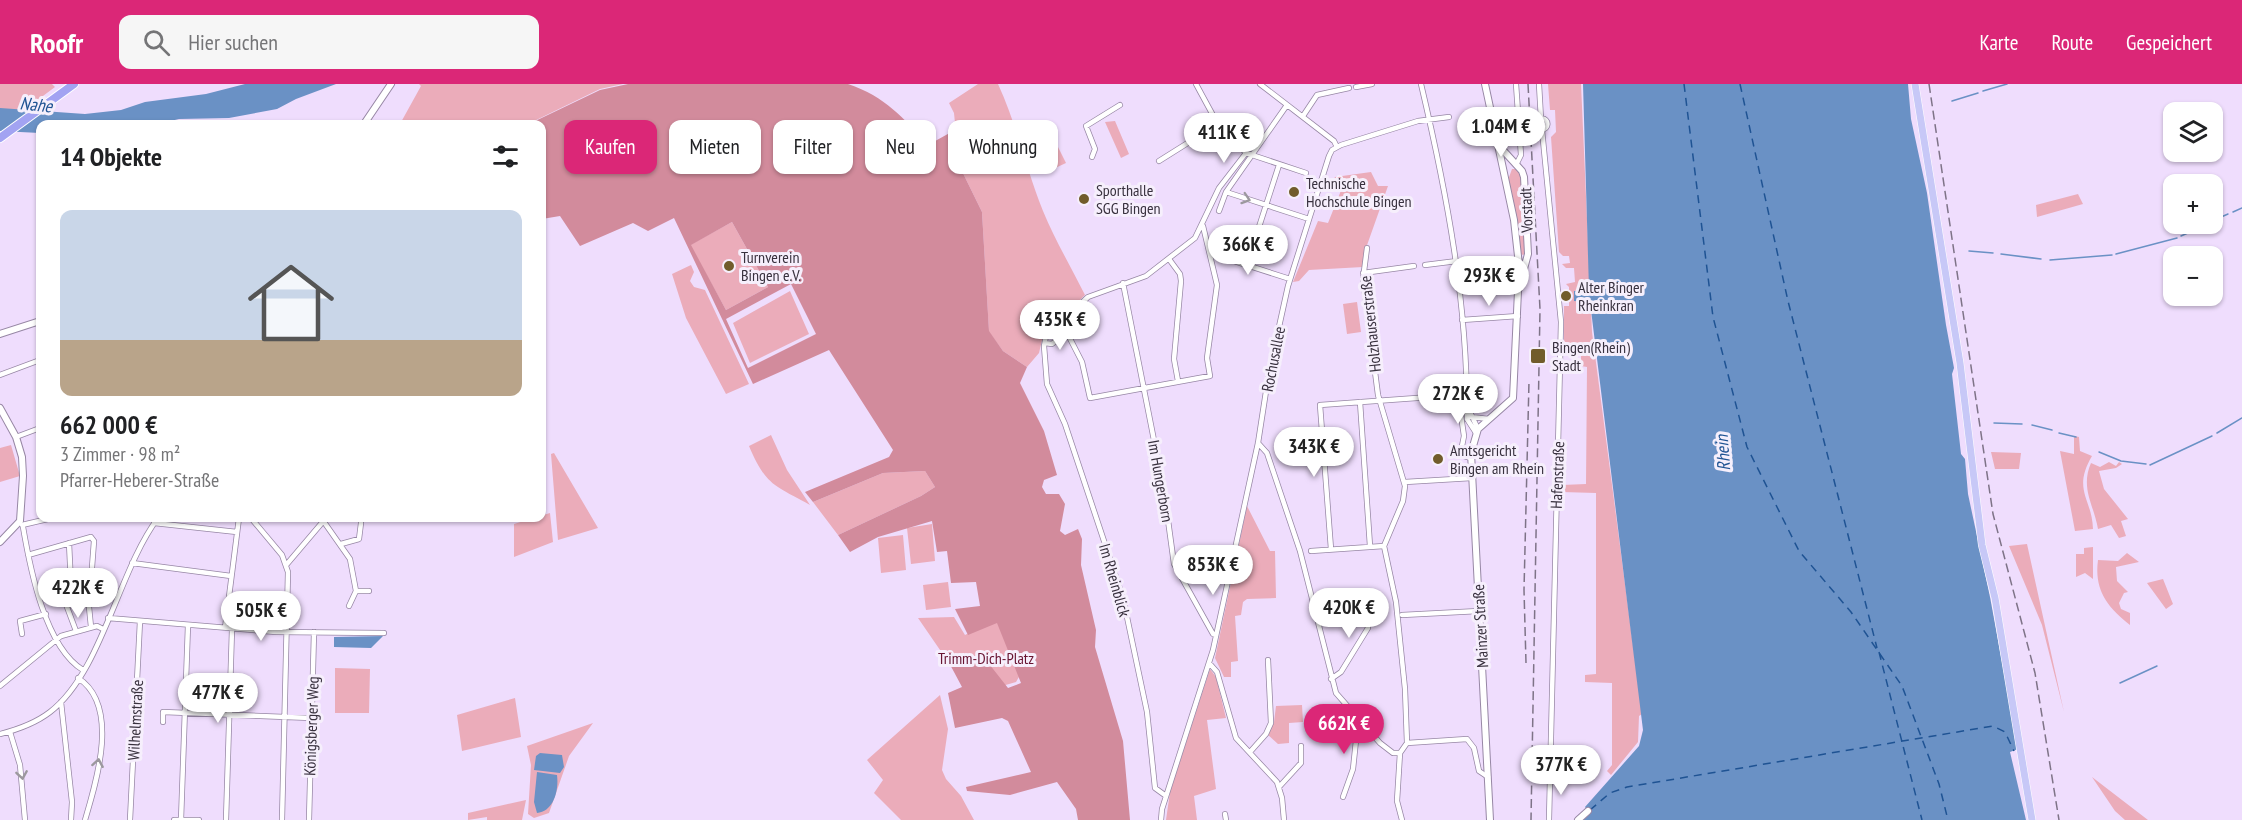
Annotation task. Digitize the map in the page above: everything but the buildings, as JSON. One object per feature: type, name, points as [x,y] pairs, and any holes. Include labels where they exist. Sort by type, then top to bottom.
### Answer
[{"type":"highway","points":[[0,138],[74,84]]},
{"type":"main road","points":[[367,120],[391,84]]},
{"type":"main road","name":"Vorstadt","points":[[1485,84],[1506,175],[1519,255],[1520,281]]},
{"type":"main road","points":[[1916,84],[1960,363],[1982,545],[1996,603],[2032,820]]},
{"type":"main road","name":"Vorstadt","points":[[1477,431],[1513,398],[1518,291],[1528,254],[1524,177],[1500,148]]},
{"type":"main road","points":[[1506,175],[1510,166],[1516,165]]},
{"type":"main road","points":[[1519,255],[1522,257],[1528,254]]},
{"type":"main road","points":[[0,334],[36,322]]},
{"type":"main road","points":[[0,408],[16,436],[23,476],[20,521],[0,542]]},
{"type":"main road","name":"Mainzer Straße","points":[[1477,431],[1471,458],[1490,820]]},
{"type":"main road","points":[[1578,820],[1588,811]]},
{"type":"street","points":[[1196,84],[1215,119],[1248,154],[1306,173]]},
{"type":"street","points":[[1260,84],[1334,141],[1337,147],[1418,122],[1449,117]]},
{"type":"street","points":[[1356,87],[1372,84]]},
{"type":"street","name":"Mainzer Straße","points":[[1421,84],[1445,183],[1457,261],[1468,406],[1467,419],[1477,431]]},
{"type":"street","points":[[1516,84],[1521,155],[1516,165]]},
{"type":"street","name":"Hafenstraße","points":[[1539,84],[1542,119],[1548,125],[1542,130],[1561,322],[1549,820]]},
{"type":"street","points":[[1303,116],[1319,94],[1349,88]]},
{"type":"street","points":[[1092,157],[1095,149],[1086,126],[1120,105]]},
{"type":"street","points":[[1067,332],[1052,344],[1045,343],[1046,336],[1088,297],[1146,276],[1195,238],[1203,226],[1219,188],[1287,105]]},
{"type":"street","points":[[1159,161],[1202,134],[1215,119]]},
{"type":"street","points":[[1090,123],[1094,129]]},
{"type":"street","name":"Rochusallee","points":[[1161,820],[1166,796],[1209,663],[1216,634],[1258,444],[1269,372],[1290,279],[1307,232],[1329,156],[1337,147]]},
{"type":"street","points":[[1219,211],[1226,192],[1248,154]]},
{"type":"street","points":[[1247,264],[1279,165]]},
{"type":"street","points":[[1226,192],[1309,219]]},
{"type":"street","points":[[1062,323],[1082,362],[1090,399],[1210,376],[1208,358],[1217,285],[1212,254],[1203,226]]},
{"type":"street","name":"Holzhauserstraße","points":[[1367,248],[1363,273],[1379,400],[1405,482]]},
{"type":"street","points":[[1212,254],[1290,279]]},
{"type":"street","points":[[1169,259],[1181,281],[1174,359],[1178,381]]},
{"type":"street","points":[[1425,265],[1457,261]]},
{"type":"street","points":[[1363,273],[1414,266]]},
{"type":"street","name":"Im Hungerborn","points":[[1123,283],[1164,490],[1174,564],[1213,634],[1216,634]]},
{"type":"street","points":[[1462,320],[1518,316]]},
{"type":"street","name":"Im Rheinblick","points":[[1045,343],[1044,367],[1047,384],[1065,423],[1123,598],[1147,712],[1155,788],[1166,796]]},
{"type":"street","points":[[0,375],[36,362]]},
{"type":"street","points":[[1331,549],[1320,405],[1458,395],[1464,436],[1461,451],[1464,456],[1471,458]]},
{"type":"street","points":[[1360,402],[1370,546]]},
{"type":"street","name":"Mainzer Straße","points":[[1468,406],[1477,431]]},
{"type":"street","points":[[1471,417],[1490,419]]},
{"type":"street","points":[[16,436],[36,429]]},
{"type":"street","points":[[1258,444],[1267,453],[1300,551],[1337,696],[1389,751],[1400,753]]},
{"type":"street","points":[[1402,820],[1397,801],[1400,753],[1407,743],[1403,663],[1395,600],[1384,546],[1403,501],[1405,482],[1472,478]]},
{"type":"street","points":[[14,529],[39,522]]},
{"type":"street","points":[[225,628],[238,522]]},
{"type":"street","points":[[254,522],[287,564],[282,820]]},
{"type":"street","points":[[287,564],[323,522]]},
{"type":"street","points":[[326,522],[350,559],[356,591],[349,606]]},
{"type":"street","points":[[0,734],[41,718],[61,702],[83,670],[132,563],[154,523],[237,532]]},
{"type":"street","points":[[341,544],[359,539],[361,523]]},
{"type":"street","points":[[23,527],[39,594],[56,640],[73,664],[83,670]]},
{"type":"street","points":[[28,555],[91,537],[94,541],[89,607],[91,627]]},
{"type":"street","points":[[39,594],[71,584],[69,543]]},
{"type":"street","points":[[1311,551],[1384,546]]},
{"type":"street","points":[[132,563],[231,576]]},
{"type":"street","points":[[356,591],[369,591]]},
{"type":"street","points":[[1331,679],[1341,672],[1368,628],[1362,596],[1354,592]]},
{"type":"street","points":[[70,597],[64,599],[76,631]]},
{"type":"street","points":[[1402,615],[1479,611]]},
{"type":"street","points":[[22,634],[20,621],[46,614]]},
{"type":"street","points":[[108,618],[287,632],[384,633]]},
{"type":"street","name":"Wilhelmstraße","points":[[130,820],[140,621]]},
{"type":"street","points":[[181,820],[188,625]]},
{"type":"street","points":[[0,686],[56,640],[91,627],[103,629]]},
{"type":"street","points":[[226,820],[232,628]]},
{"type":"street","name":"Königsberger Weg","points":[[309,820],[314,632]]},
{"type":"street","points":[[1250,752],[1266,734],[1271,723],[1268,660]]},
{"type":"street","points":[[1209,663],[1217,672],[1233,733],[1272,775],[1279,787],[1284,820]]},
{"type":"street","points":[[78,678],[90,686],[98,699],[102,744],[85,820]]},
{"type":"street","points":[[61,702],[72,802],[71,820]]},
{"type":"street","points":[[163,722],[164,712],[311,718]]},
{"type":"street","points":[[1343,797],[1353,769],[1356,735],[1361,722]]},
{"type":"street","points":[[9,732],[20,765],[25,820]]},
{"type":"street","points":[[1407,743],[1467,739],[1474,748],[1479,771],[1488,777]]},
{"type":"street","points":[[1279,787],[1301,764],[1301,746]]},
{"type":"street","points":[[174,820],[199,820]]},
{"type":"green space","points":[[0,84],[52,84],[55,87],[0,128]]},
{"type":"green space","points":[[419,84],[623,84],[600,89],[536,120],[402,120],[421,86]]},
{"type":"green space","points":[[978,84],[998,84],[1013,120],[955,120],[949,103]]},
{"type":"green space","points":[[1548,84],[1581,84],[1592,332],[1642,714],[1639,716],[1638,742],[1611,775],[1607,771],[1612,765],[1612,683],[1585,682],[1585,675],[1596,674],[1596,493],[1562,492],[1562,485],[1586,484],[1587,367],[1581,366],[1581,350],[1565,349],[1564,345],[1564,306],[1569,306],[1569,287],[1566,284],[1575,282],[1574,268],[1566,268],[1562,264],[1570,263],[1569,256],[1563,256],[1559,252],[1551,137],[1556,132],[1555,110],[1550,110]]},
{"type":"green space","points":[[1115,121],[1129,154],[1121,158],[1105,122]]},
{"type":"green space","points":[[1058,147],[1066,163],[1058,167]]},
{"type":"green space","points":[[1512,169],[1519,169],[1521,179],[1526,253],[1523,255],[1508,180]]},
{"type":"green space","points":[[1371,172],[1378,186],[1388,186],[1366,248],[1363,267],[1309,270],[1299,281],[1293,282],[1318,221],[1328,223],[1342,188],[1341,183],[1333,181],[1335,177]]},
{"type":"green space","points":[[963,174],[1029,174],[1043,211],[1085,295],[1043,336],[1039,353],[1027,367],[1003,351],[989,332],[982,212]]},
{"type":"green space","points":[[2078,194],[2083,204],[2037,217],[2036,205]]},
{"type":"green space","name":"Turnverein Bingen e.V.","points":[[732,222],[768,287],[726,310],[690,245]]},
{"type":"green space","points":[[691,265],[694,272],[690,281],[694,287],[705,290],[749,384],[726,394],[686,318],[672,274]]},
{"type":"green space","points":[[790,291],[809,334],[750,363],[733,323]]},
{"type":"green space","points":[[1357,302],[1361,332],[1347,334],[1343,304]]},
{"type":"green space","points":[[771,435],[787,470],[810,505],[772,483],[755,459],[749,446]]},
{"type":"green space","points":[[2074,436],[2079,437],[2080,451],[2092,456],[2086,468],[2083,486],[2093,529],[2075,531],[2060,451],[2074,454]]},
{"type":"green space","points":[[11,445],[20,476],[0,482],[0,448]]},
{"type":"green space","points":[[1991,452],[2021,453],[2019,469],[1995,469]]},
{"type":"green space","points":[[554,453],[598,528],[558,540],[551,454]]},
{"type":"green space","points":[[2109,462],[2116,466],[2119,462],[2122,464],[2116,468],[2099,471],[2104,489],[2128,519],[2121,521],[2126,536],[2119,538],[2111,525],[2098,529],[2087,489],[2091,463],[2100,467]]},
{"type":"green space","points":[[925,471],[935,487],[921,496],[838,535],[813,502],[883,473]]},
{"type":"green space","points":[[1247,506],[1270,551],[1275,551],[1276,598],[1247,599],[1243,602],[1241,615],[1235,616],[1238,661],[1231,662],[1231,677],[1224,677],[1215,658]]},
{"type":"green space","points":[[550,513],[553,542],[514,557],[514,524],[546,522],[546,514]]},
{"type":"green space","points":[[932,524],[935,561],[911,564],[907,528]]},
{"type":"green space","points":[[903,535],[906,570],[881,573],[878,538]]},
{"type":"green space","points":[[2027,544],[2064,712],[2042,625],[2009,546]]},
{"type":"green space","points":[[2093,547],[2093,579],[2085,573],[2076,577],[2076,554],[2084,554],[2084,548]]},
{"type":"green space","points":[[2127,553],[2139,562],[2116,567],[2117,581],[2128,592],[2124,593],[2119,603],[2121,609],[2130,613],[2130,625],[2104,597],[2097,571],[2098,560],[2118,561]]},
{"type":"green space","points":[[2163,579],[2173,604],[2166,609],[2147,583]]},
{"type":"green space","points":[[948,582],[951,607],[926,610],[923,585]]},
{"type":"green space","name":"Trimm-Dich-Platz","points":[[954,617],[965,635],[997,618],[1023,670],[1016,682],[971,695],[918,618]]},
{"type":"green space","points":[[335,668],[370,669],[369,713],[335,713]]},
{"type":"green space","points":[[1210,669],[1216,677],[1226,718],[1207,720],[1216,789],[1194,796],[1197,820],[1166,820],[1170,792]]},
{"type":"green space","points":[[940,695],[948,729],[942,770],[946,779],[961,796],[974,820],[901,820],[874,793],[883,780],[867,760]]},
{"type":"green space","points":[[515,698],[521,737],[462,751],[457,715]]},
{"type":"green space","points":[[1302,705],[1303,722],[1289,723],[1289,743],[1278,744],[1268,735],[1274,722],[1276,706]]},
{"type":"green space","points":[[593,723],[569,756],[549,813],[534,818],[528,814],[531,765],[527,746]]},
{"type":"green space","points":[[2092,777],[2148,820],[2125,820],[2115,811]]},
{"type":"green space","points":[[526,800],[522,820],[487,820],[487,817],[468,820],[468,813]]},
{"type":"shaded area","points":[[628,84],[848,84],[873,95],[904,120],[865,120],[865,174],[936,174],[936,141],[948,134],[948,174],[963,174],[982,212],[989,331],[1003,351],[1027,367],[1020,383],[1044,431],[1057,475],[1044,480],[1042,487],[1046,494],[1059,494],[1065,504],[1060,531],[1065,535],[1078,529],[1082,539],[1081,565],[1096,630],[1095,647],[1123,741],[1130,820],[1078,820],[1076,809],[1057,782],[1010,795],[967,791],[966,787],[1031,772],[1008,721],[1002,718],[955,728],[948,693],[962,687],[946,657],[955,659],[967,667],[986,660],[1008,688],[1021,683],[997,623],[968,635],[955,609],[980,606],[976,582],[951,583],[947,551],[937,552],[932,521],[878,537],[850,552],[838,535],[921,496],[935,487],[925,471],[883,473],[813,502],[805,492],[889,457],[893,450],[829,350],[753,384],[674,218],[648,231],[633,223],[580,246],[560,216],[546,218],[546,120],[537,120],[600,90]],"holes":[[[732,222],[768,287],[726,310],[691,245]],[[791,284],[816,334],[748,368],[726,319]]]},
{"type":"water","points":[[245,84],[336,84],[277,109],[229,118],[36,120],[36,133],[0,131],[0,108],[85,114],[121,110],[145,102],[206,94]]},
{"type":"water","name":"Rhein","points":[[1583,84],[1908,84],[1911,119],[1927,193],[1954,368],[1952,374],[1961,454],[1965,459],[1968,494],[2018,749],[2010,752],[2026,820],[1583,820],[1590,814],[1585,807],[1639,746],[1643,730],[1590,302],[1574,301],[1574,291],[1589,290]]},
{"type":"water","points":[[383,636],[371,648],[334,647],[334,637]]},
{"type":"water","points":[[540,753],[562,755],[564,767],[560,773],[534,770],[536,756]]},
{"type":"water","points":[[537,772],[557,775],[557,781],[556,793],[551,804],[537,813],[534,802]]},
{"type":"waterway","points":[[1983,91],[2007,84]]},
{"type":"waterway","points":[[1952,101],[1978,93]]},
{"type":"waterway","points":[[2233,212],[2242,208]]},
{"type":"waterway","points":[[2223,216],[2228,214]]},
{"type":"waterway","points":[[2181,236],[2186,234]]},
{"type":"waterway","points":[[2116,254],[2177,238]]},
{"type":"waterway","points":[[1969,251],[1993,253]]},
{"type":"waterway","points":[[2001,254],[2041,259]]},
{"type":"waterway","points":[[2050,260],[2112,255]]},
{"type":"waterway","points":[[2217,433],[2242,418]]},
{"type":"waterway","points":[[1994,423],[2022,424]]},
{"type":"waterway","points":[[2032,425],[2052,430]]},
{"type":"waterway","points":[[2059,433],[2076,437]]},
{"type":"waterway","points":[[2150,465],[2212,436]]},
{"type":"waterway","points":[[2099,452],[2121,461],[2146,464]]},
{"type":"waterway","points":[[2120,683],[2157,666]]},
{"type":"ferry route","points":[[1684,84],[1713,317],[1747,447],[1799,551],[1851,612],[1902,686],[1939,784],[1948,820]]},
{"type":"ferry route","points":[[1740,84],[1788,301],[1877,648]]},
{"type":"ferry route","points":[[1879,652],[1922,820]]},
{"type":"ferry route","points":[[1590,810],[1610,793],[1627,787],[1993,726],[2005,732],[2014,751]]},
{"type":"railway","points":[[1528,84],[1540,309],[1531,820]]},
{"type":"railway","points":[[1929,84],[1993,514],[2035,673],[2059,820]]},
{"type":"railway","points":[[1526,663],[1524,590],[1529,381]]},
{"type":"place","name":"Technische Hochschule Bingen","points":[[1294,192]]},
{"type":"place","name":"Sporthalle SGG Bingen","points":[[1084,199]]},
{"type":"place","name":"Turnverein Bingen e.V.","points":[[729,266]]},
{"type":"place","name":"Alter Binger Rheinkran","points":[[1566,296]]},
{"type":"place","name":"Bingen(Rhein) Stadt","points":[[1538,356]]},
{"type":"place","name":"Amtsgericht Bingen am Rhein","points":[[1438,459]]},
{"type":"water label","name":"Nahe","points":[[36,105]]}]
